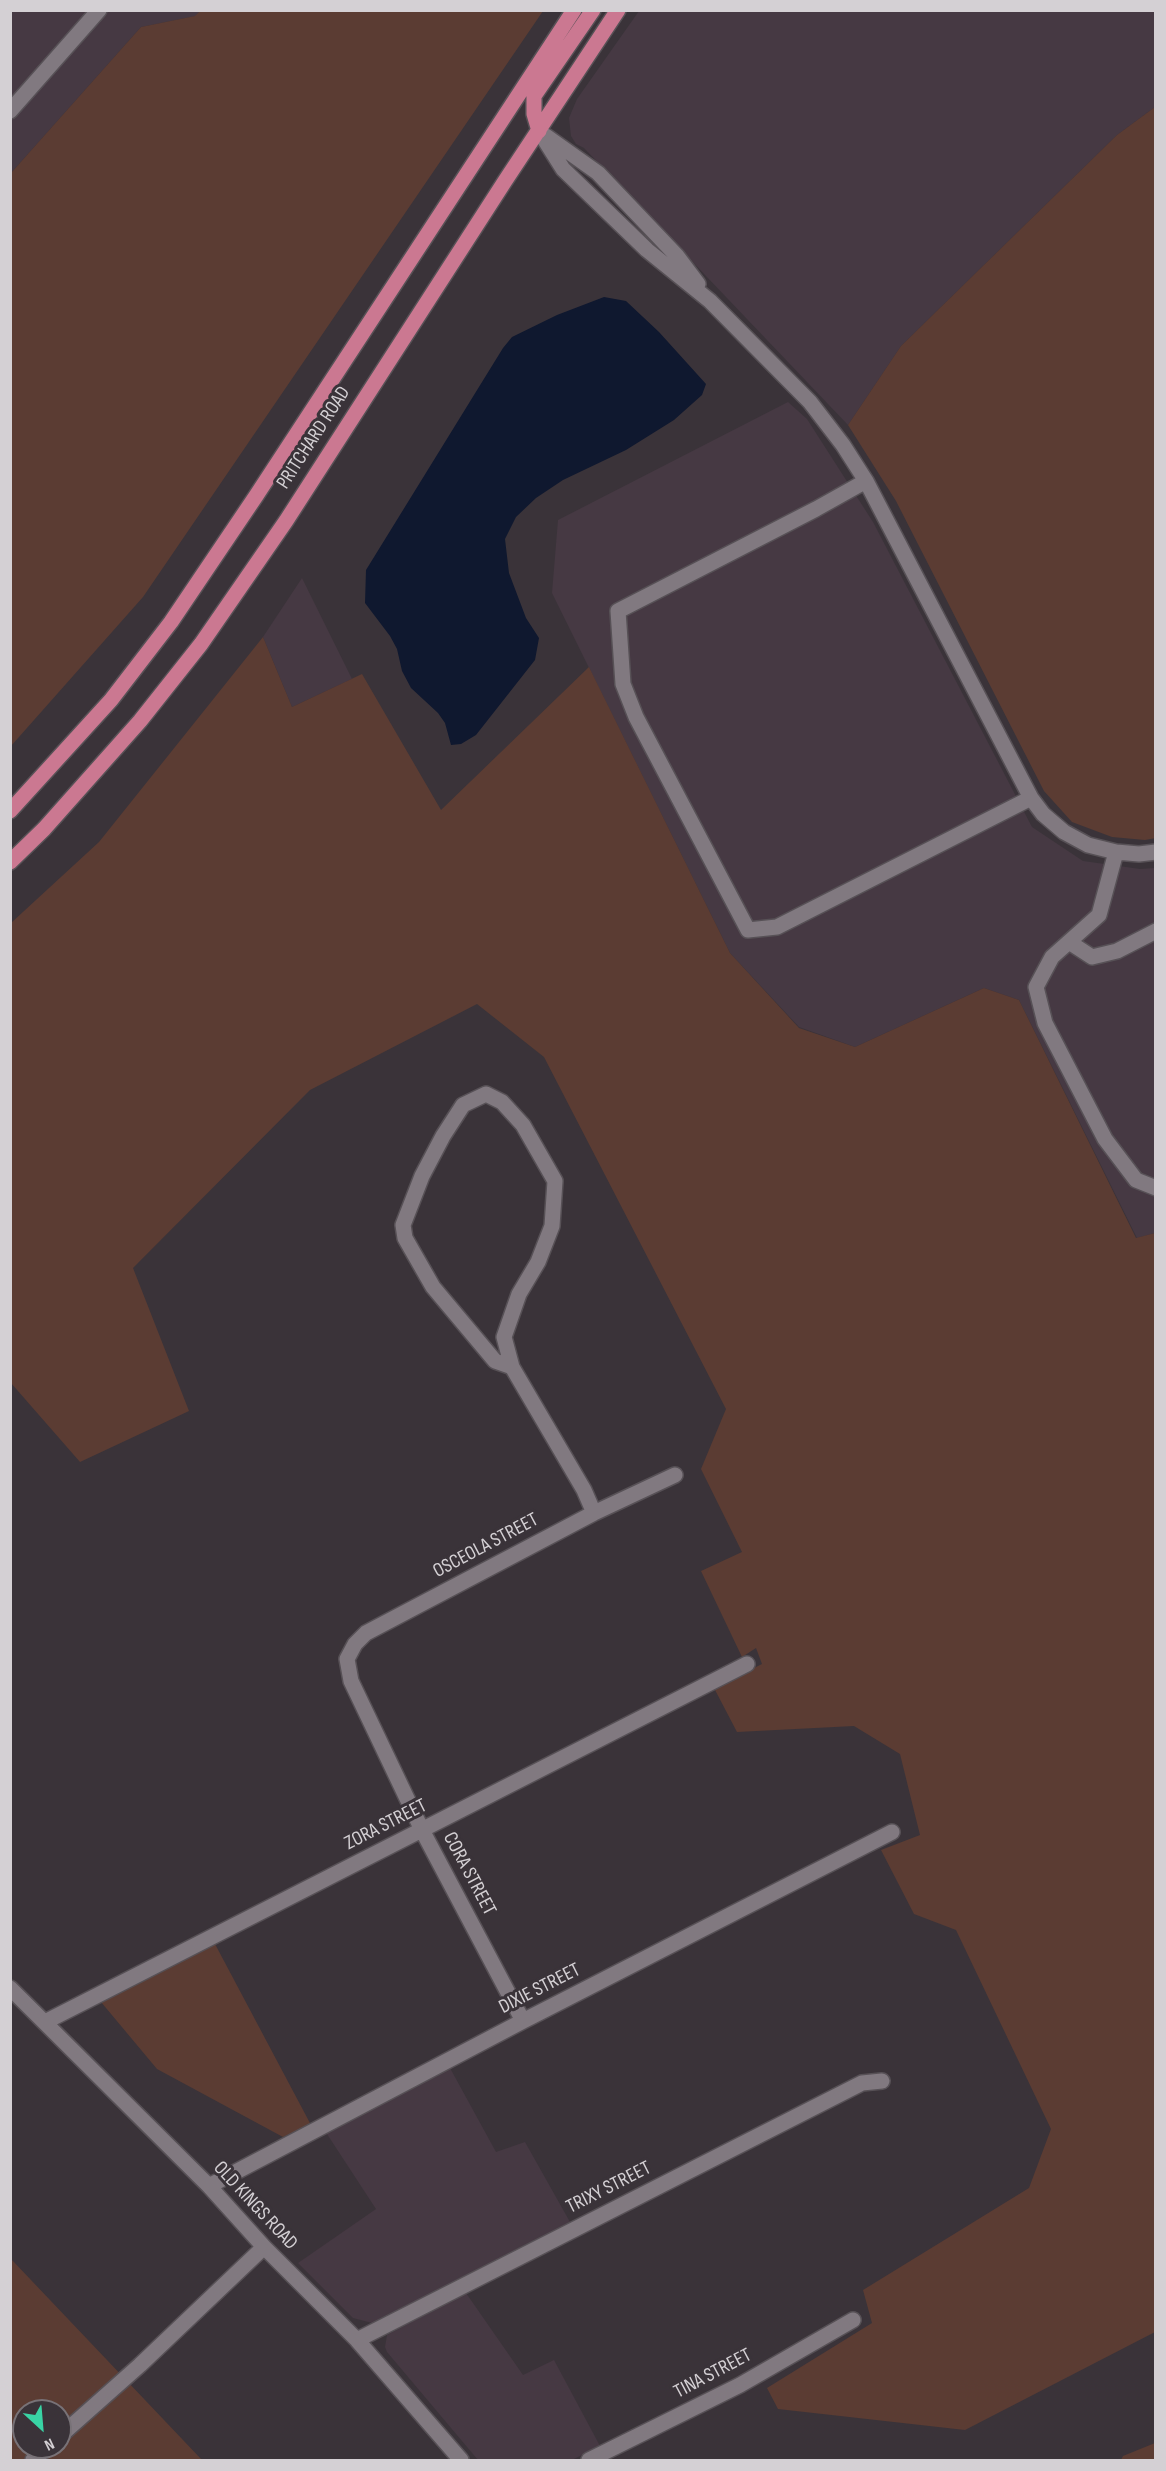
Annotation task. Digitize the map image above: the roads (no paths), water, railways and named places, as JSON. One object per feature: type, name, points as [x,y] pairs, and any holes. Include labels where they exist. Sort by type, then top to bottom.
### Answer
[{"type":"main road","name":"PRITCHARD ROAD","points":[[10,811],[111,700],[171,622],[574,10]]},
{"type":"main road","points":[[539,131],[534,114],[534,96],[593,10]]},
{"type":"main road","name":"PRITCHARD ROAD","points":[[10,862],[44,829],[140,721],[201,644],[285,521],[618,10]]},
{"type":"street","points":[[10,111],[99,10]]},
{"type":"street","points":[[539,131],[563,169],[647,250],[710,301],[810,402],[843,444],[866,481],[1031,798],[1043,814],[1064,832],[1088,845],[1116,852],[1139,854],[1155,852]]},
{"type":"street","points":[[539,131],[598,173],[677,256],[710,301]]},
{"type":"street","points":[[866,481],[618,611],[623,684],[636,717],[748,930],[777,927],[1031,798]]},
{"type":"street","points":[[1116,852],[1099,915],[1052,957],[1035,987],[1046,1023],[1105,1140],[1136,1180],[1155,1188]]},
{"type":"street","points":[[1069,942],[1092,957],[1117,951],[1155,931]]},
{"type":"street","points":[[512,1367],[495,1360],[432,1287],[405,1238],[403,1225],[422,1176],[442,1136],[463,1106],[486,1094],[502,1102],[523,1125],[555,1182],[552,1226],[538,1263],[519,1294],[504,1337],[512,1367],[573,1471],[594,1513]]},
{"type":"street","name":"OSCEOLA STREET","points":[[351,1681],[347,1659],[355,1644],[366,1633],[594,1513],[675,1475]]},
{"type":"street","name":"ZORA STREET","points":[[45,2022],[747,1664]]},
{"type":"street","name":"CORA STREET","points":[[351,1681],[422,1830],[523,2021]]},
{"type":"street","name":"DIXIE STREET","points":[[209,2186],[523,2021],[892,1832]]},
{"type":"street","name":"OLD KINGS ROAD","points":[[10,1988],[209,2186],[264,2247],[357,2340],[461,2460]]},
{"type":"street","name":"TRIXY STREET","points":[[357,2340],[862,2083],[882,2081]]},
{"type":"street","points":[[72,2425],[140,2365],[264,2247]]},
{"type":"street","name":"TINA STREET","points":[[589,2460],[740,2385],[853,2320]]},
{"type":"water","points":[[604,297],[626,301],[659,332],[706,384],[702,395],[674,420],[626,450],[563,480],[536,498],[516,517],[505,539],[509,573],[526,618],[539,638],[535,660],[476,735],[461,744],[451,745],[445,723],[438,713],[411,688],[402,671],[397,649],[390,636],[365,603],[366,570],[512,337],[557,315]]}]
